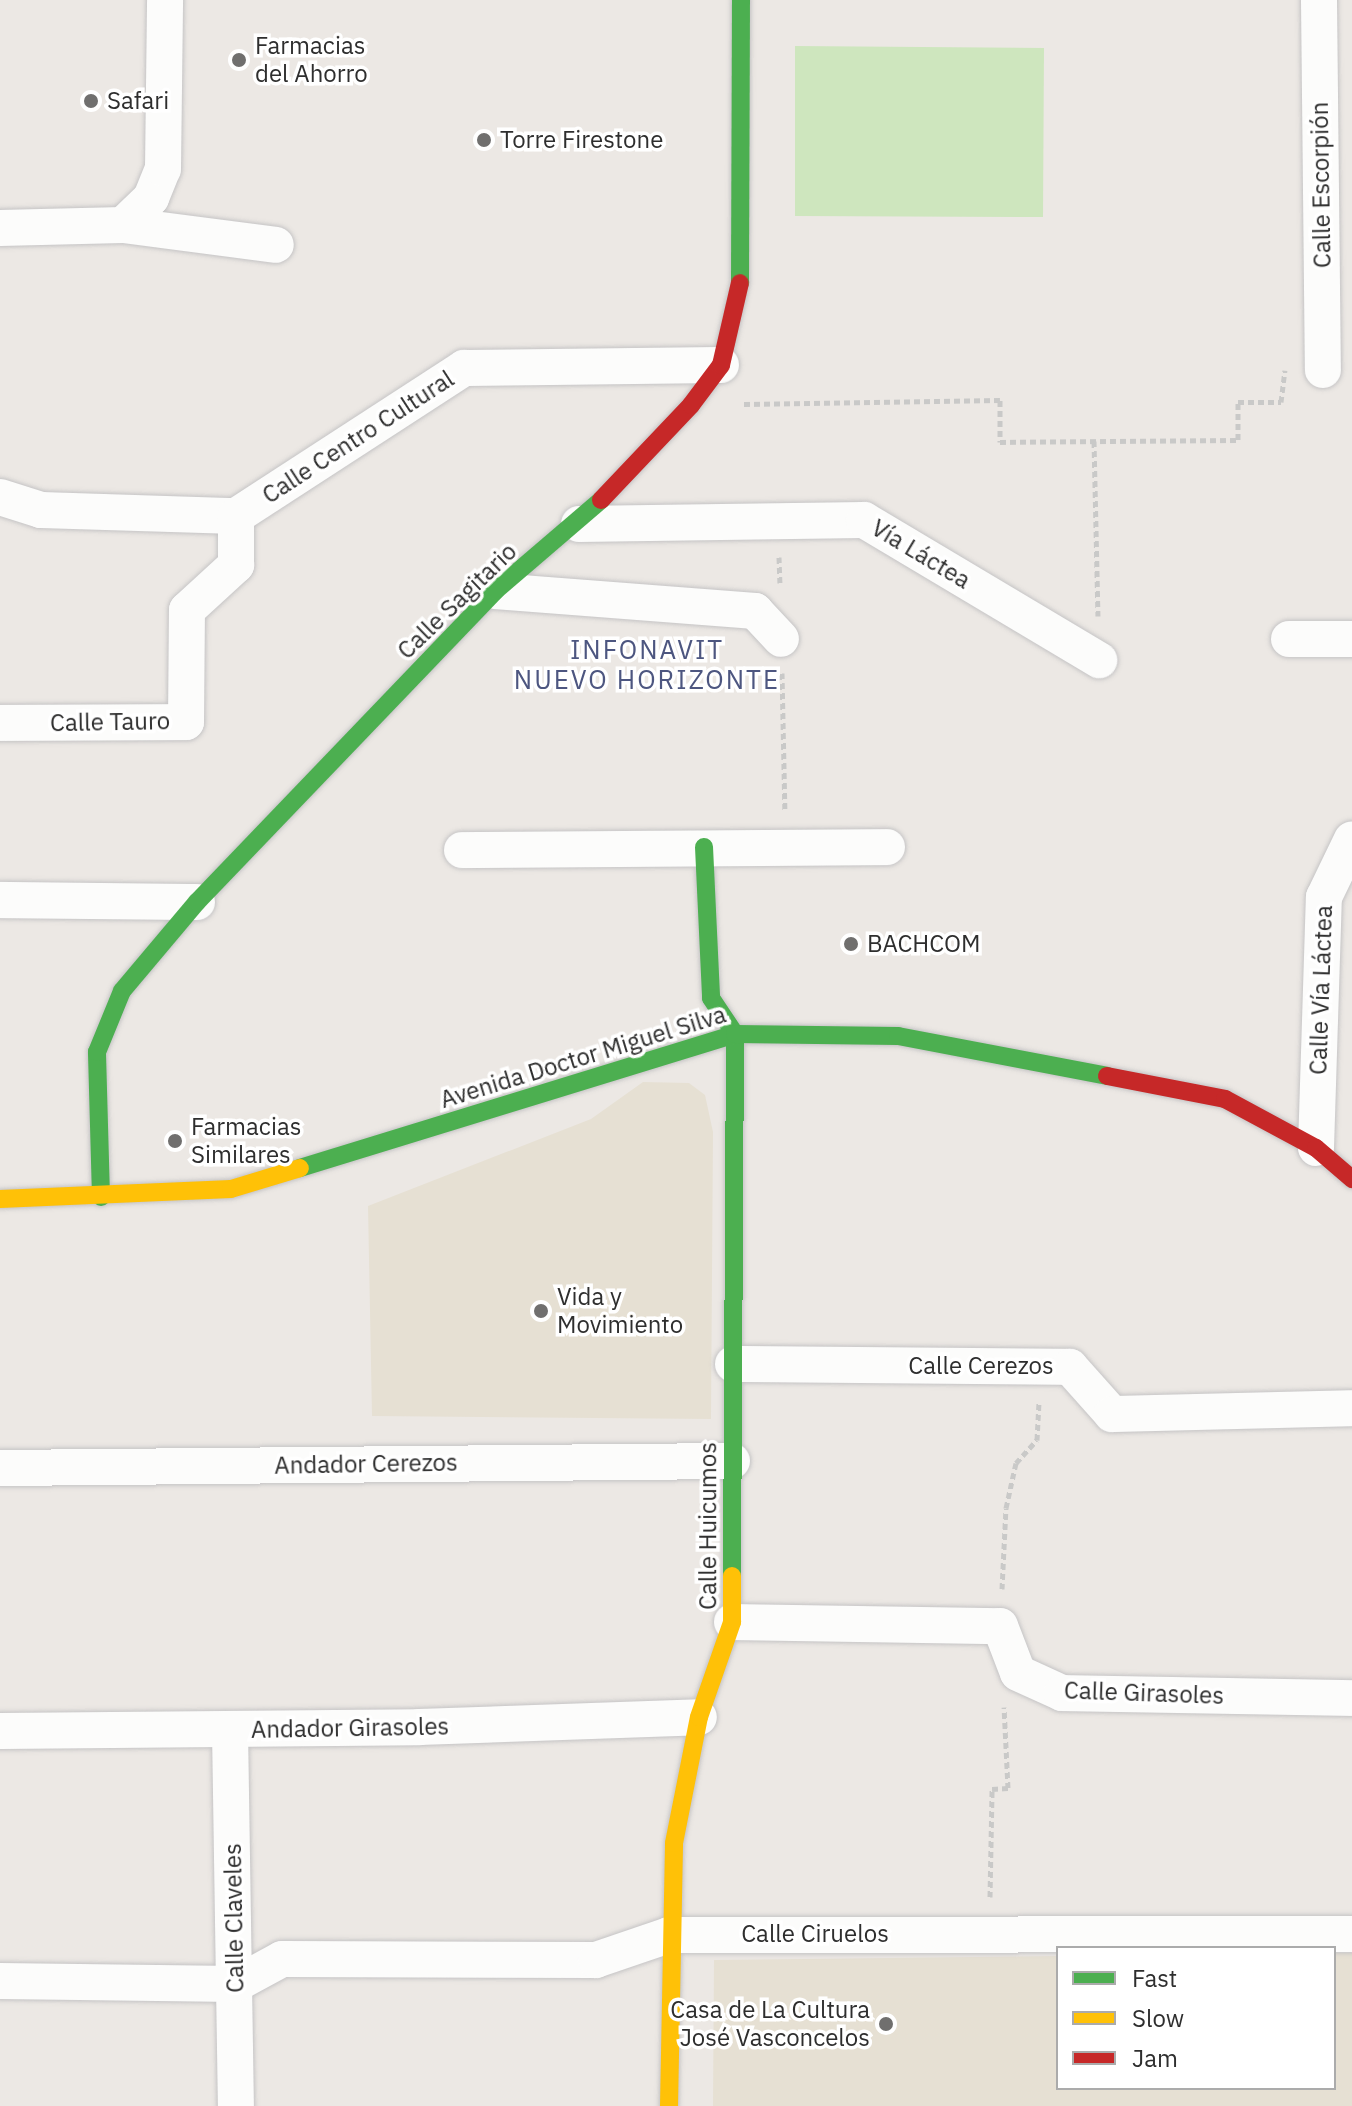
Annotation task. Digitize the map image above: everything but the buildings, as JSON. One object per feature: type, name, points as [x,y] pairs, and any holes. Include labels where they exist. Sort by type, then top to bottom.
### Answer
[{"type":"street","points":[[123,225],[151,198],[163,169],[165,0]]},
{"type":"street","name":"Calle Sagitario","points":[[101,1197],[97,1052],[122,991],[197,902],[495,591],[579,524],[691,405],[721,365],[737,313],[743,269],[741,0]]},
{"type":"street","name":"Calle Escorpión","points":[[1319,0],[1323,370]]},
{"type":"street","points":[[0,228],[123,225],[276,245]]},
{"type":"street","name":"Calle Centro Cultural","points":[[0,497],[41,510],[236,516],[464,368],[721,365]]},
{"type":"street","name":"Calle Tauro","points":[[0,723],[186,722],[187,610],[236,565],[236,516]]},
{"type":"street","name":"Vía Láctea","points":[[579,524],[778,524],[864,520],[1099,660]]},
{"type":"street","points":[[495,591],[755,611],[781,639]]},
{"type":"street","points":[[1289,639],[1352,639]]},
{"type":"street","name":"Calle Vía Láctea","points":[[1316,1148],[1324,897],[1341,876],[1352,839]]},
{"type":"street","points":[[462,850],[786,845],[887,847]]},
{"type":"street","points":[[704,847],[711,998],[735,1034]]},
{"type":"street","points":[[0,900],[197,902]]},
{"type":"street","name":"Avenida Doctor Miguel Silva","points":[[0,1199],[231,1189],[735,1034],[898,1036],[1225,1099],[1316,1148],[1352,1179]]},
{"type":"street","name":"Calle Huicumos","points":[[669,2106],[669,1935],[674,1843],[699,1717],[732,1622],[735,1034]]},
{"type":"street","name":"Calle Cerezos","points":[[733,1364],[1070,1367],[1112,1414],[1352,1408]]},
{"type":"street","name":"Andador Cerezos","points":[[0,1468],[732,1461]]},
{"type":"street","points":[[732,1622],[1000,1626]]},
{"type":"street","name":"Calle Girasoles","points":[[1000,1626],[1018,1673],[1062,1693],[1352,1698]]},
{"type":"street","name":"Andador Girasoles","points":[[0,1731],[230,1730],[699,1717]]},
{"type":"street","name":"Calle Claveles","points":[[230,1730],[236,2106]]},
{"type":"street","name":"Calle Ciruelos","points":[[236,1984],[282,1959],[596,1960],[669,1935],[1352,1934]]},
{"type":"street","points":[[0,1981],[236,1984]]},
{"type":"path","points":[[691,405],[1000,400],[1000,442],[1238,440],[1238,402],[1281,402],[1281,370],[1323,370]]},
{"type":"path","points":[[1094,441],[1099,660]]},
{"type":"path","points":[[778,524],[786,845]]},
{"type":"path","points":[[1000,1626],[1006,1508],[1016,1463],[1037,1440],[1040,1366]]},
{"type":"path","points":[[989,1934],[992,1789],[1008,1788],[1004,1700]]},
{"type":"shaded area","name":"Vida y Movimiento","points":[[643,1082],[689,1083],[705,1095],[713,1132],[711,1419],[372,1416],[368,1206],[591,1119]]},
{"type":"shaded area","name":"Casa de La Cultura José Vasconcelos","points":[[1336,1953],[1352,1953],[1352,2106],[713,2106],[714,1960],[1056,1956],[1056,2090],[1336,2090]]},
{"type":"green space","points":[[795,46],[1044,48],[1043,217],[795,216]]},
{"type":"traffic: fast","points":[[740,283],[741,0]]},
{"type":"traffic: fast","points":[[101,1197],[97,1052],[122,991],[197,902],[495,591],[601,500]]},
{"type":"traffic: fast","points":[[704,847],[711,998],[735,1034],[732,1576]]},
{"type":"traffic: fast","points":[[300,1168],[735,1034],[898,1036],[1107,1076]]},
{"type":"traffic: slow","points":[[0,1199],[231,1189],[300,1168]]},
{"type":"traffic: slow","points":[[669,2106],[674,1843],[699,1717],[732,1622],[732,1576]]},
{"type":"traffic: jam","points":[[601,500],[691,405],[721,365],[740,283]]},
{"type":"traffic: jam","points":[[1107,1076],[1225,1099],[1316,1148],[1352,1179]]},
{"type":"place","name":"Farmacias del Ahorro","points":[[239,60]]},
{"type":"place","name":"Safari","points":[[91,101]]},
{"type":"place","name":"Torre Firestone","points":[[484,140]]},
{"type":"place","name":"BACHCOM","points":[[851,944]]},
{"type":"place","name":"Farmacias Similares","points":[[175,1141]]},
{"type":"place","name":"Vida y Movimiento","points":[[541,1311]]},
{"type":"place","name":"Casa de La Cultura José Vasconcelos","points":[[886,2024]]},
{"type":"district","name":"INFONAVIT NUEVO HORIZONTE","points":[[647,665]]}]
